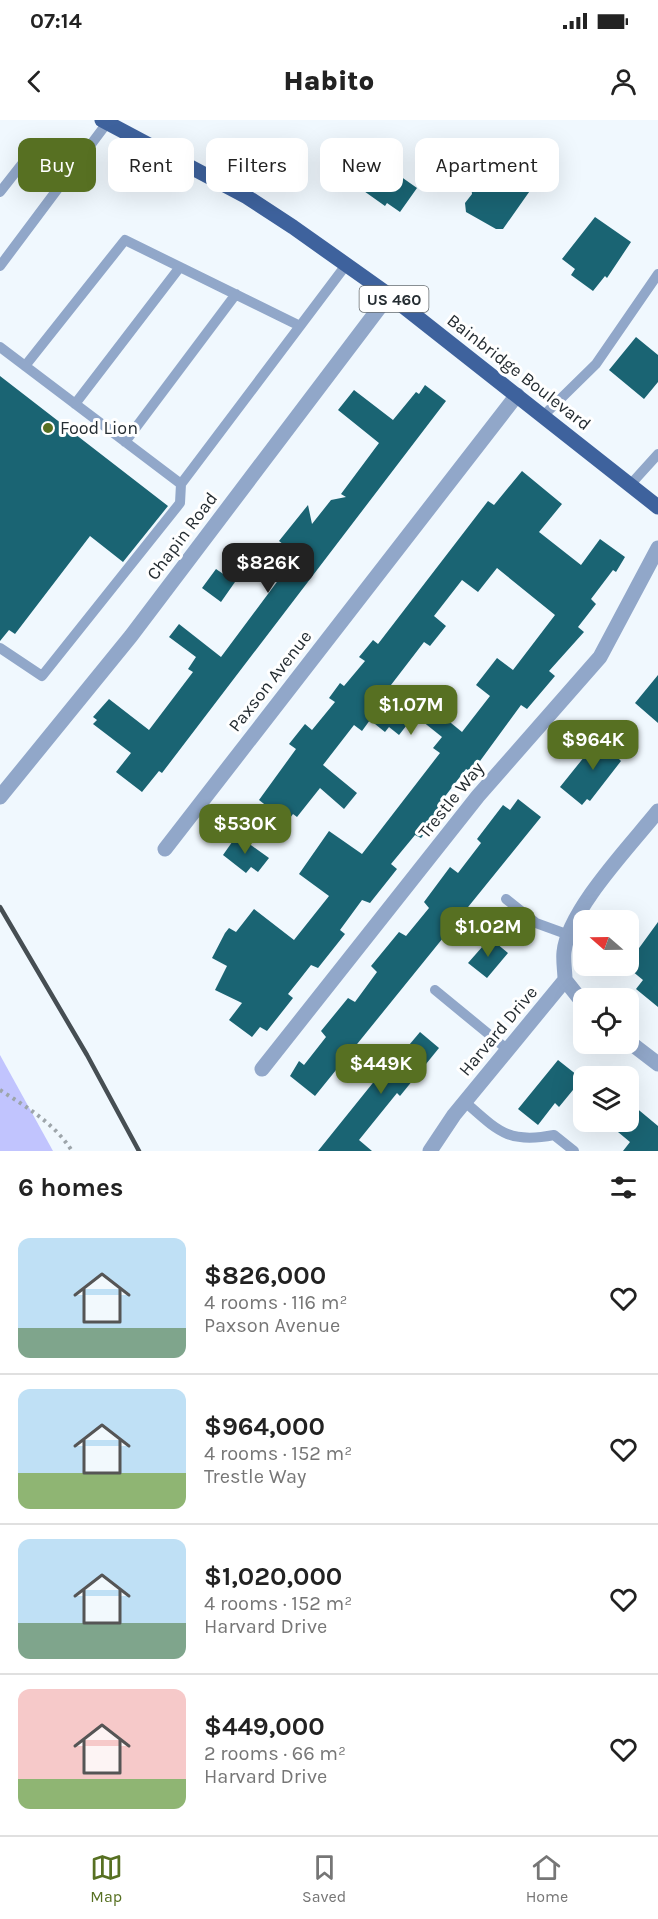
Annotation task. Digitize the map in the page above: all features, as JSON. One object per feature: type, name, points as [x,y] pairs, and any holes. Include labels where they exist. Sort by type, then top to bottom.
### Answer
[{"type":"main road","name":"Bainbridge Boulevard","points":[[105,121],[247,196],[389,295],[658,507]]},
{"type":"street","name":"Chapin Road","points":[[0,797],[131,636],[389,295]]},
{"type":"street","name":"Paxson Avenue","points":[[165,849],[517,395]]},
{"type":"street","name":"Trestle Way","points":[[262,1069],[478,796],[600,657],[658,548]]},
{"type":"street","points":[[573,990],[565,980],[564,951],[573,924],[592,894],[658,811]]},
{"type":"street","name":"Harvard Drive","points":[[430,1151],[465,1102],[565,980]]},
{"type":"street","points":[[639,1049],[658,1064]]},
{"type":"lane","points":[[0,266],[105,121]]},
{"type":"lane","points":[[0,192],[18,168]]},
{"type":"lane","points":[[25,366],[125,240],[300,326]]},
{"type":"lane","points":[[0,648],[42,676],[180,503],[182,484],[346,265]]},
{"type":"lane","points":[[75,404],[180,267]]},
{"type":"lane","points":[[543,416],[596,364],[658,274]]},
{"type":"lane","points":[[125,442],[236,294]]},
{"type":"lane","points":[[0,347],[182,484]]},
{"type":"lane","points":[[630,485],[658,454]]},
{"type":"lane","points":[[506,898],[536,923],[569,935]]},
{"type":"lane","points":[[435,990],[508,1050]]},
{"type":"lane","points":[[465,1102],[494,1127],[510,1136],[524,1139],[554,1135],[574,1151]]},
{"type":"path","points":[[0,1090],[46,1120],[61,1133],[72,1151]]},
{"type":"shaded area","points":[[0,1055],[53,1151],[0,1151]]},
{"type":"building","points":[[403,178],[415,187],[415,191],[400,212],[387,203],[385,206],[365,192],[403,192]]},
{"type":"building","points":[[472,192],[529,192],[503,229],[496,229],[466,212],[465,203]]},
{"type":"building","points":[[595,217],[631,242],[607,278],[605,276],[593,291],[571,275],[575,269],[562,259]]},
{"type":"building","points":[[636,337],[658,355],[658,382],[644,399],[609,370]]},
{"type":"building","points":[[0,376],[168,506],[123,562],[90,536],[15,634],[9,630],[0,641]]},
{"type":"building","points":[[425,385],[446,401],[162,773],[159,771],[142,792],[116,772],[131,753],[93,724],[97,720],[93,717],[109,699],[149,730],[193,672],[188,669],[196,657],[169,637],[179,624],[221,657],[297,555],[279,541],[308,505],[312,524],[331,500],[346,497],[341,494],[379,443],[338,410],[354,390],[393,420],[416,392],[419,394]]},
{"type":"building","points":[[522,471],[562,504],[539,532],[581,565],[600,539],[625,557],[616,572],[613,570],[591,599],[596,604],[578,627],[584,632],[549,671],[555,676],[527,709],[521,705],[472,772],[466,769],[443,799],[448,803],[421,838],[415,835],[391,864],[397,869],[370,903],[362,900],[340,930],[345,934],[318,968],[311,965],[288,994],[293,998],[267,1031],[260,1027],[252,1037],[229,1020],[242,1003],[215,990],[227,966],[212,958],[225,933],[229,928],[236,932],[254,909],[294,940],[329,896],[299,874],[329,831],[362,854],[440,753],[433,748],[442,737],[412,713],[423,700],[462,732],[490,696],[476,685],[497,658],[513,670],[555,615],[497,568],[478,592],[462,580],[434,616],[446,626],[430,646],[424,642],[381,698],[410,721],[399,735],[389,727],[385,732],[370,720],[362,731],[354,725],[323,765],[357,793],[344,809],[320,788],[297,817],[293,814],[287,822],[259,800],[296,749],[289,744],[305,724],[312,730],[335,702],[329,698],[340,683],[344,686],[365,661],[359,657],[373,640],[378,644],[488,501],[494,505]]},
{"type":"building","points":[[216,569],[235,582],[221,602],[202,588]]},
{"type":"building","points":[[658,675],[658,723],[635,703]]},
{"type":"building","points":[[601,736],[623,753],[619,759],[621,761],[590,801],[587,799],[582,805],[560,787]]},
{"type":"building","points":[[518,799],[541,817],[315,1096],[290,1076],[299,1061],[304,1065],[326,1037],[321,1031],[348,998],[355,1002],[377,972],[371,966],[399,932],[406,936],[429,908],[424,902],[450,867],[458,873],[481,843],[477,839],[503,805],[510,810]]},
{"type":"building","points":[[237,835],[269,858],[258,872],[251,867],[246,873],[223,855]]},
{"type":"building","points":[[658,922],[658,1007],[637,988],[643,980],[638,976],[639,948]]},
{"type":"building","points":[[490,938],[508,953],[487,978],[468,963]]},
{"type":"building","points":[[420,1032],[439,1048],[400,1096],[397,1093],[359,1140],[372,1151],[318,1151],[401,1048],[404,1051]]},
{"type":"building","points":[[558,1060],[573,1072],[573,1090],[559,1107],[555,1103],[538,1125],[518,1109]]},
{"type":"building","points":[[639,1110],[658,1126],[658,1151],[623,1151],[630,1142],[618,1132],[639,1132]]},
{"type":"railway","points":[[0,907],[87,1055],[139,1151]]},
{"type":"place","name":"Food Lion","points":[[48,428]]}]
